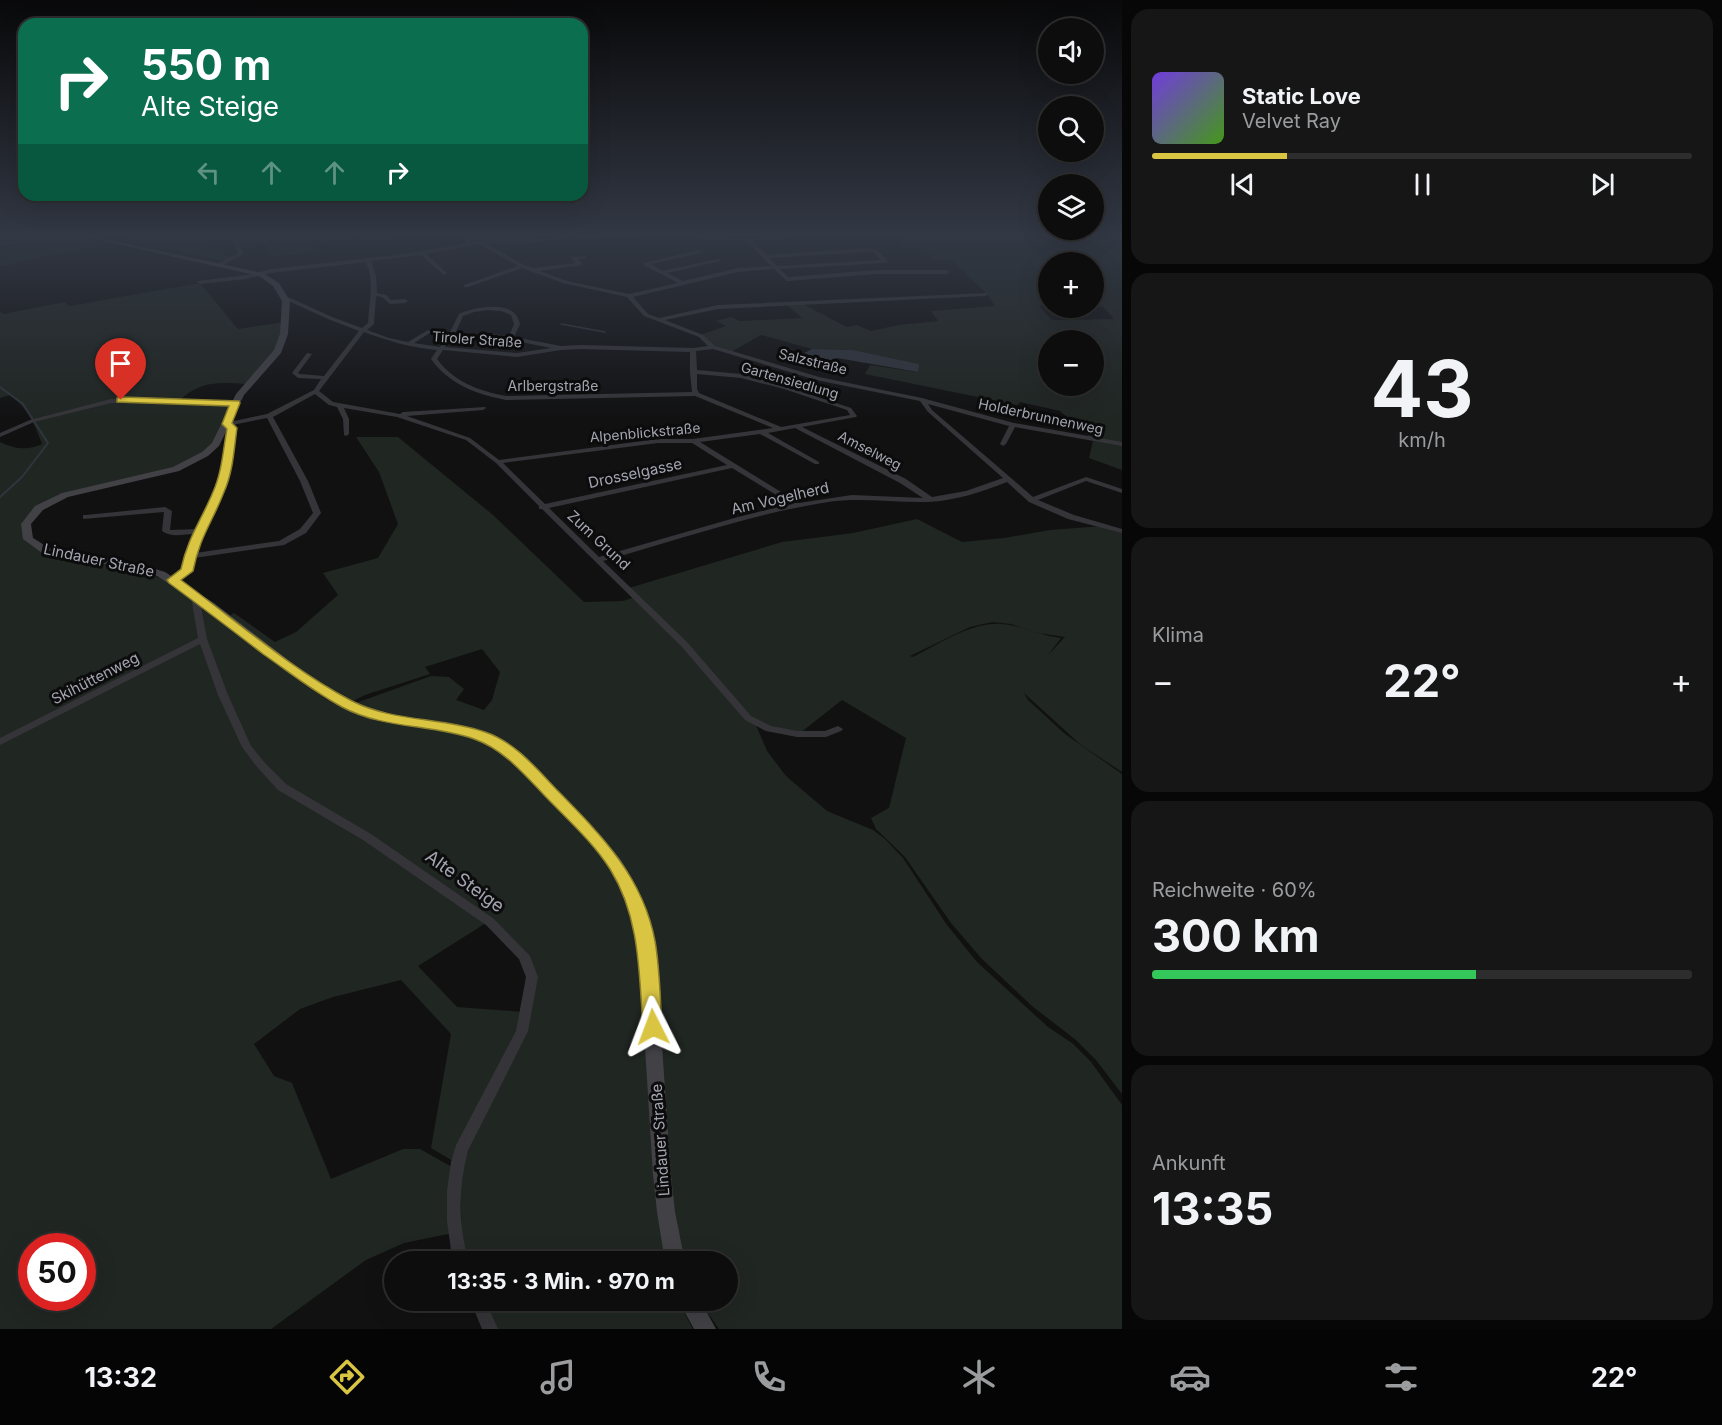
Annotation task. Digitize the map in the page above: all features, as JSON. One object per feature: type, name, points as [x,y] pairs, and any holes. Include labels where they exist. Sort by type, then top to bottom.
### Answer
[{"type":"main road","name":"Lindauer Straße","points":[[284,297],[287,308],[281,346],[247,385],[235,403],[216,444],[194,461],[156,474],[65,495],[39,508],[26,524],[28,539],[46,551],[136,566],[173,580],[304,677],[357,709],[381,717],[449,727],[480,735],[500,744],[537,778],[616,864],[632,896],[646,940],[662,1175],[673,1251]]},
{"type":"main road","points":[[695,1311],[706,1329]]},
{"type":"street","points":[[227,424],[268,416],[316,392],[359,333],[371,324],[374,295]]},
{"type":"street","points":[[379,295],[384,296],[390,302],[405,301]]},
{"type":"street","points":[[624,295],[633,295]]},
{"type":"street","points":[[657,320],[718,307],[964,295]]},
{"type":"street","name":"Salzstraße","points":[[629,296],[639,309],[657,320],[700,336],[713,347],[818,378],[922,400]]},
{"type":"street","name":"Tiroler Straße","points":[[284,297],[330,318],[387,339],[441,349],[517,355],[561,348],[693,350],[713,347]]},
{"type":"street","points":[[441,349],[461,315],[467,311],[504,309],[513,314],[517,324],[511,338]]},
{"type":"street","points":[[408,344],[428,332]]},
{"type":"street","points":[[490,336],[561,348]]},
{"type":"street","name":"Arlbergstraße","points":[[441,349],[434,359],[437,364],[462,386],[487,395],[506,398],[696,394]]},
{"type":"street","points":[[693,350],[696,394],[780,429]]},
{"type":"street","points":[[309,354],[296,373],[298,376],[327,378]]},
{"type":"street","name":"Gartensiedlung","points":[[693,372],[741,376],[786,388],[849,409],[854,416],[795,426]]},
{"type":"street","name":"Zum Grund","points":[[316,392],[326,401],[340,406],[398,415],[468,439],[498,462],[684,644],[736,706],[753,722],[769,729],[812,735],[826,734],[838,729]]},
{"type":"street","points":[[0,435],[34,421],[121,400],[235,403]]},
{"type":"street","points":[[922,400],[930,411],[1032,500],[1071,517],[1122,531]]},
{"type":"street","name":"Holderbrunnenweg","points":[[922,400],[1013,425],[1122,444]]},
{"type":"street","points":[[340,406],[346,419],[346,434]]},
{"type":"street","points":[[398,415],[483,408]]},
{"type":"street","points":[[190,556],[281,543],[303,531],[317,513],[304,481],[268,416]]},
{"type":"street","points":[[173,580],[187,571],[198,531],[219,493],[232,428],[227,424]]},
{"type":"street","points":[[1003,444],[1013,425]]},
{"type":"street","name":"Alpenblickstraße","points":[[498,462],[658,441],[693,441],[795,426]]},
{"type":"street","name":"Amselweg","points":[[795,426],[903,481],[931,500]]},
{"type":"street","points":[[761,432],[817,463]]},
{"type":"street","points":[[693,441],[796,505]]},
{"type":"street","name":"Drosselgasse","points":[[542,507],[733,466]]},
{"type":"street","name":"Am Vogelherd","points":[[597,560],[796,505],[831,499],[863,497],[931,500],[955,497],[1007,479]]},
{"type":"street","points":[[1032,500],[1086,479],[1122,491]]},
{"type":"street","points":[[86,517],[165,509],[168,511],[166,531],[170,533],[198,531]]},
{"type":"street","name":"Alte Steige","points":[[195,596],[203,639],[223,695],[247,747],[282,787],[367,837],[422,873],[490,922],[524,956],[532,977],[522,1031],[461,1150],[456,1166],[453,1211],[459,1251]]},
{"type":"street","name":"Skihüttenweg","points":[[0,742],[203,639]]},
{"type":"street","points":[[482,1311],[490,1329]]},
{"type":"shaded area","points":[[132,295],[210,295],[238,329],[284,322],[279,346],[245,384],[227,383],[202,386],[179,401],[111,401],[232,404],[214,443],[203,454],[175,468],[64,494],[23,524],[25,537],[34,547],[48,554],[142,570],[192,599],[202,642],[259,766],[486,923],[418,966],[457,1007],[523,1012],[520,1031],[453,1161],[431,1148],[451,1034],[401,980],[333,997],[300,1009],[254,1044],[274,1076],[292,1083],[331,1179],[403,1149],[420,1149],[452,1167],[453,1233],[404,1243],[366,1260],[271,1329],[0,1329],[0,442],[21,448],[31,448],[42,444],[33,423],[21,405],[10,395],[0,398],[0,311],[3,314],[65,302],[69,306]]},
{"type":"shaded area","points":[[987,295],[1038,295],[1038,318],[1052,320],[1114,319],[1104,308],[1104,295],[1122,295],[1122,443],[1093,440],[1060,411],[1020,402],[1017,405],[865,374],[870,365],[917,372],[918,364],[853,350],[812,349],[761,335],[731,352],[714,347],[700,335],[726,326],[716,321],[731,317],[740,321],[802,318],[786,304],[801,303],[847,327],[857,325],[871,331],[898,325],[938,321],[931,311],[995,306]]},
{"type":"shaded area","points":[[812,349],[853,350],[919,364],[918,372],[837,358],[833,361],[816,357],[806,362],[795,358]]},
{"type":"shaded area","points":[[356,437],[398,437],[493,515],[584,602],[623,601],[635,597],[756,725],[767,751],[786,776],[827,811],[873,830],[885,839],[903,858],[947,925],[977,962],[1048,1027],[1072,1043],[1091,1062],[1122,1105],[1122,1329],[719,1329],[706,1311],[738,1311],[738,1251],[682,1251],[672,1210],[652,941],[638,895],[593,830],[481,732],[451,724],[384,714],[353,704],[431,676],[449,677],[464,689],[456,700],[484,710],[492,700],[500,672],[482,649],[425,667],[430,674],[365,695],[351,702],[334,693],[228,617],[234,613],[275,642],[296,632],[338,595],[323,573],[378,558],[398,524],[379,472]]},
{"type":"shaded area","points":[[1093,441],[1122,445],[1122,470],[1089,458]]},
{"type":"shaded area","points":[[917,519],[962,542],[1050,530],[1104,526],[1122,531],[1122,772],[1081,745],[1024,693],[1028,700],[1065,734],[1122,774],[1122,1094],[1096,1060],[1076,1040],[1032,1006],[982,959],[951,923],[905,857],[876,829],[871,818],[889,808],[906,738],[842,700],[800,733],[769,727],[749,717],[629,588],[782,542],[853,533]],"holes":[[[992,622],[1011,624],[1035,632],[1001,624],[978,626],[913,657],[910,656],[970,627]],[[1038,633],[1065,637],[1048,655],[1061,638]]]},
{"type":"shaded area","points":[[199,605],[298,680],[326,699],[353,713],[378,721],[447,730],[497,747],[519,765],[585,834],[611,866],[626,896],[642,941],[659,1211],[665,1251],[462,1251],[460,1168],[525,1033],[535,978],[511,938],[284,785],[249,746],[225,694],[206,639]]},
{"type":"shaded area","points":[[486,1311],[683,1311],[693,1329],[495,1329]]},
{"type":"waterway","points":[[561,324],[605,332]]},
{"type":"waterway","points":[[0,387],[23,404],[48,443],[22,477],[0,497]]},
{"type":"route","points":[[121,400],[235,403],[227,424],[232,428],[229,453],[219,493],[198,531],[187,571],[173,580],[304,677],[348,705],[381,717],[449,727],[480,735],[500,744],[522,763],[616,864],[632,896],[646,940],[653,1027]]}]
